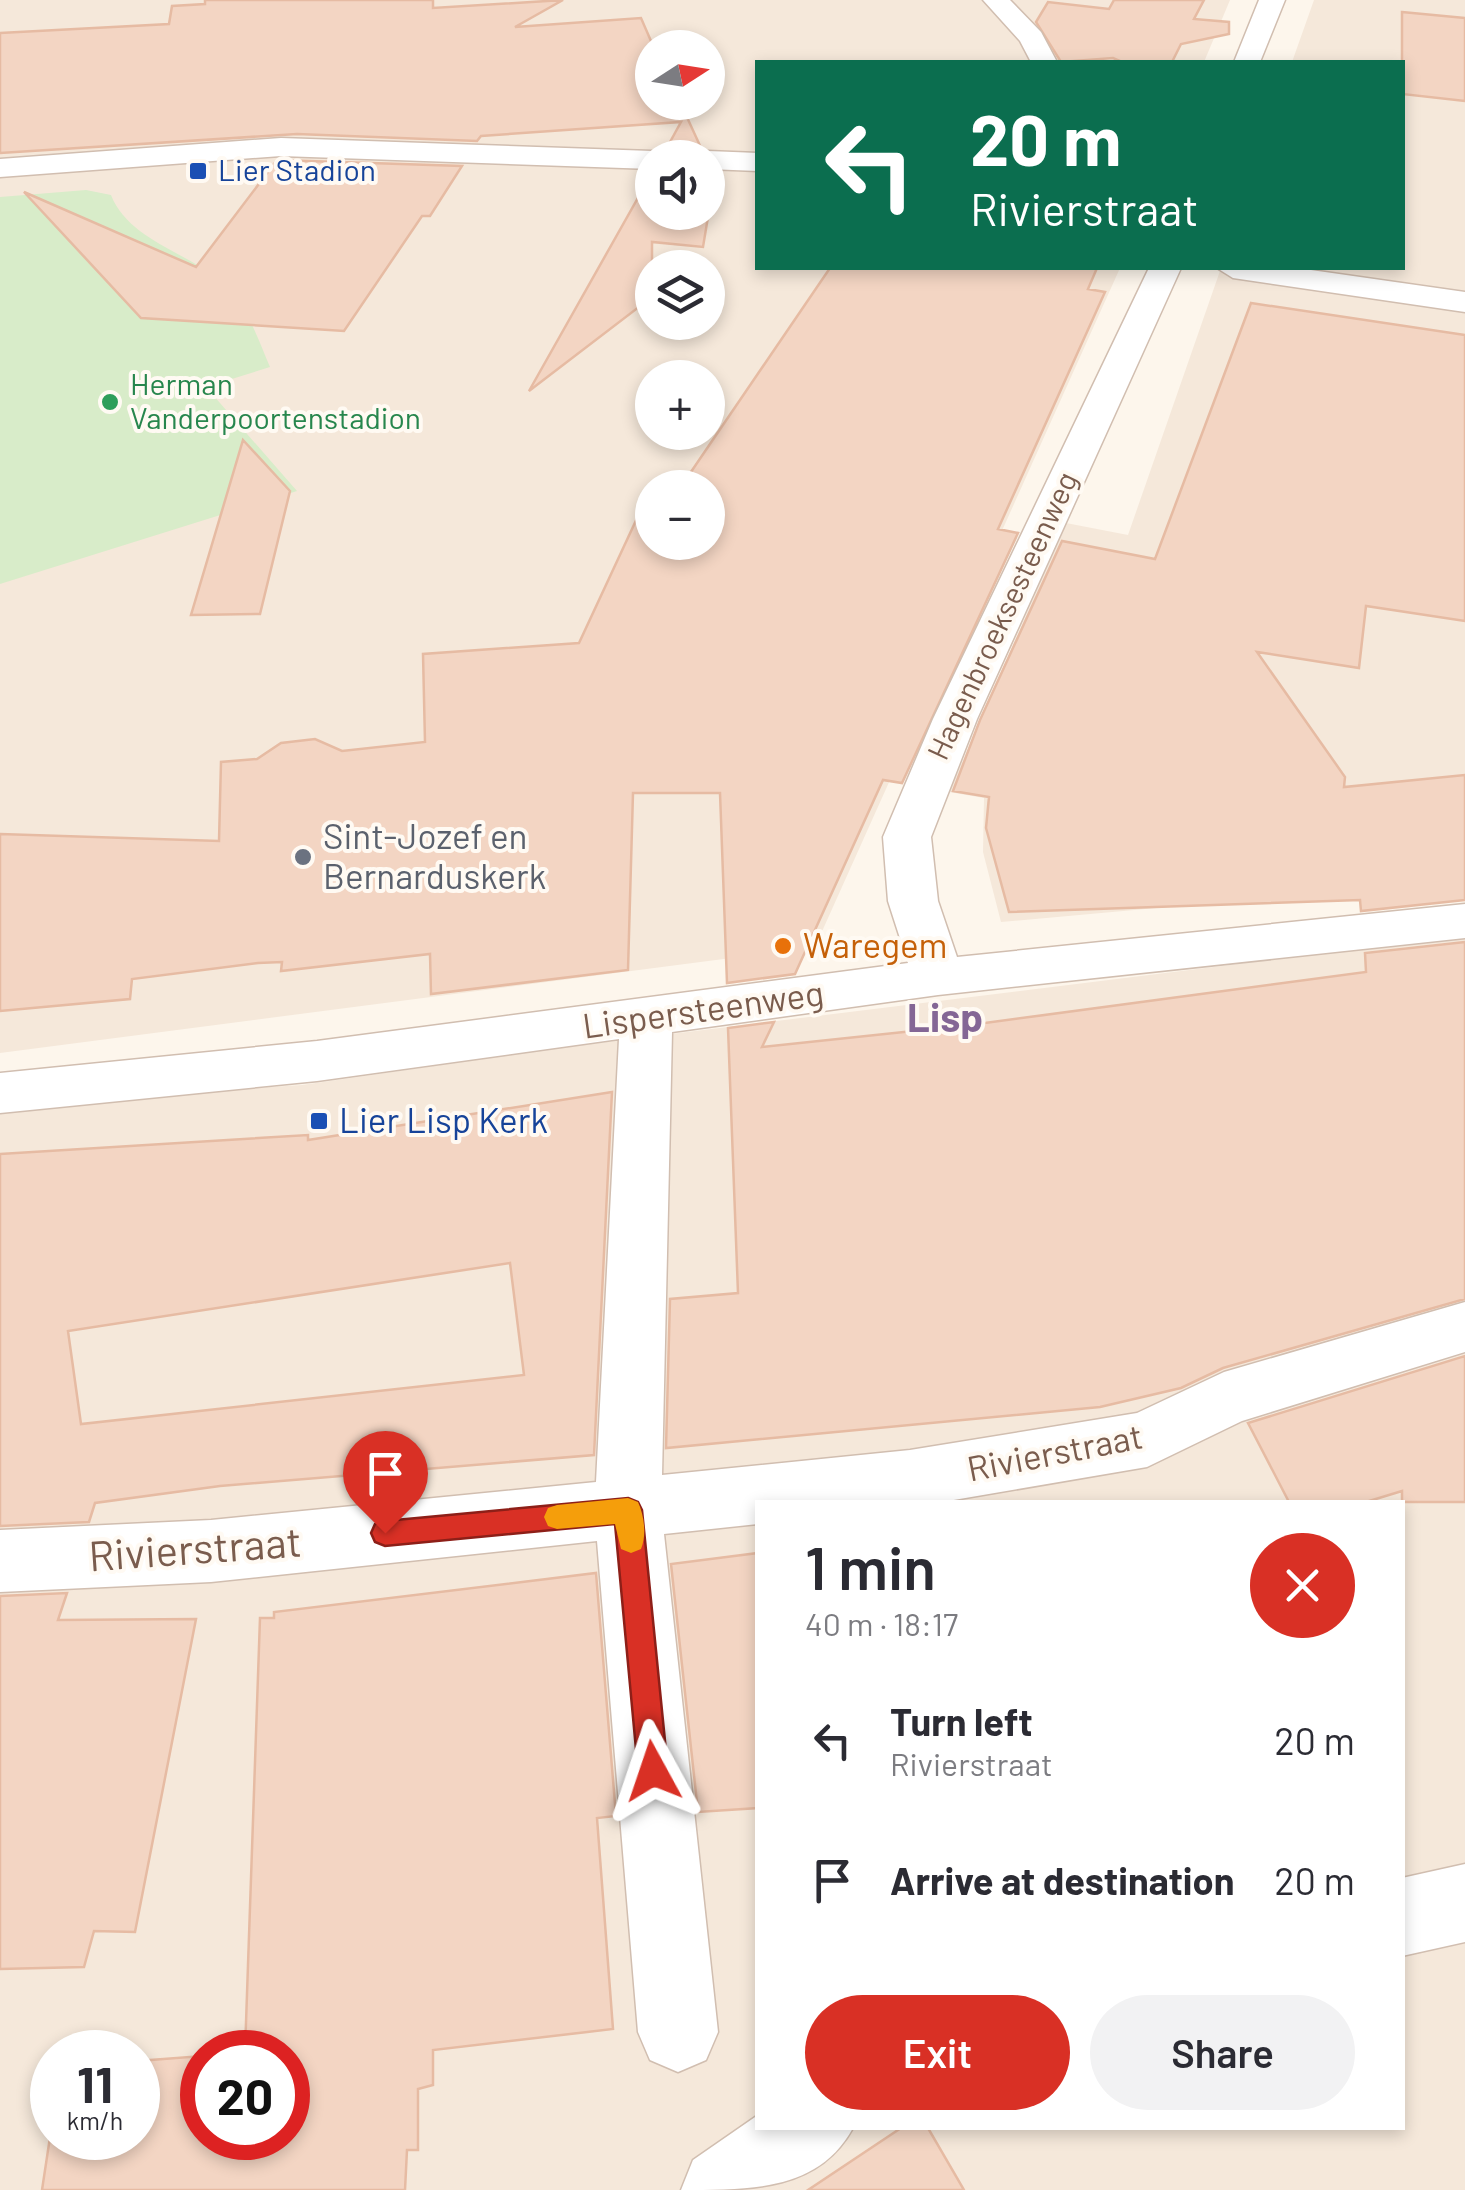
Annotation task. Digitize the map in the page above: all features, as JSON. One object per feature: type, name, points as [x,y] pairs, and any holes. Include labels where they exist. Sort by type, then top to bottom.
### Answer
[{"type":"street","points":[[996,0],[1032,38],[1043,60]]},
{"type":"street","points":[[1248,60],[1272,0]]},
{"type":"street","points":[[0,168],[280,148],[635,159]]},
{"type":"street","points":[[725,161],[755,162]]},
{"type":"street","name":"Hagenbroeksesteenweg","points":[[938,977],[913,901],[908,837],[948,733],[1163,270]]},
{"type":"street","points":[[1246,270],[1465,302]]},
{"type":"street","name":"Lispersteenweg","points":[[0,1093],[318,1061],[938,977],[1465,920]]},
{"type":"street","points":[[646,1018],[628,1510],[678,2032]]},
{"type":"street","name":"Rivierstraat","points":[[0,1561],[212,1551],[910,1479],[1147,1440],[1224,1400],[1465,1326]]},
{"type":"street","points":[[1405,1915],[1465,1903]]},
{"type":"street","points":[[723,2190],[808,2130]]},
{"type":"shaded area","points":[[0,0],[1230,0],[1205,60],[755,60],[755,270],[1119,270],[815,947],[0,1053]]},
{"type":"shaded area","points":[[1314,0],[1465,0],[1465,880],[1001,922],[983,852],[984,798],[949,792],[1066,523],[1128,535],[1220,270],[1405,270],[1405,60],[1293,60]]},
{"type":"shaded area","points":[[1465,936],[1465,2190],[0,2190],[0,1104],[302,1085],[558,1048]]},
{"type":"green space","name":"Herman Vanderpoortenstadion","points":[[86,190],[111,195],[132,224],[211,274],[240,303],[270,367],[206,387],[297,491],[0,584],[0,197]]},
{"type":"building","points":[[205,0],[433,0],[433,8],[563,0],[515,27],[641,18],[646,30],[635,30],[635,120],[688,120],[697,140],[671,140],[681,122],[481,136],[477,141],[297,134],[0,153],[0,33],[169,24],[172,6],[205,4]]},
{"type":"building","points":[[1114,0],[1204,0],[1194,19],[1229,22],[1229,34],[1181,44],[1173,60],[1060,60],[1036,22],[1048,2],[1109,9]]},
{"type":"building","points":[[1402,12],[1465,18],[1465,101],[1405,94]]},
{"type":"building","points":[[277,160],[462,166],[430,216],[422,216],[344,331],[141,318],[24,192],[196,267]]},
{"type":"building","points":[[635,203],[635,230],[706,230],[703,247],[652,242],[652,250],[635,250],[635,310],[529,391]]},
{"type":"building","points":[[829,270],[1096,270],[1088,289],[1105,292],[998,529],[1018,533],[902,783],[883,780],[795,974],[727,983],[720,793],[633,793],[628,970],[431,994],[430,954],[281,971],[282,962],[258,963],[132,979],[130,999],[0,1011],[0,834],[219,841],[221,762],[257,759],[281,743],[315,739],[342,751],[425,742],[423,654],[579,643],[635,523],[635,560],[725,560],[725,470],[692,470],[706,450],[725,450],[725,422]]},
{"type":"building","points":[[1251,303],[1465,335],[1465,621],[1366,606],[1359,668],[1257,652],[1345,777],[1344,787],[1465,775],[1465,900],[1361,911],[1360,900],[1009,912],[986,828],[989,797],[953,791],[980,720],[1062,541],[1155,559]]},
{"type":"building","points":[[243,440],[290,491],[260,614],[191,615]]},
{"type":"building","points":[[1465,942],[1465,1299],[1223,1368],[1181,1388],[1100,1407],[666,1448],[670,1299],[738,1293],[728,1028],[774,1022],[762,1047],[970,1025],[1366,972],[1365,953]]},
{"type":"building","points":[[612,1092],[594,1455],[220,1486],[95,1503],[89,1522],[0,1526],[0,1154],[308,1135],[308,1140]],"holes":[[[510,1263],[524,1375],[81,1424],[68,1331]]]},
{"type":"building","points":[[1465,1356],[1465,1502],[1405,1502],[1402,1491],[1373,1500],[1288,1500],[1248,1423]]},
{"type":"building","points":[[755,1553],[755,1808],[698,1812],[671,1564]]},
{"type":"building","points":[[596,1573],[616,1816],[597,1818],[613,2029],[433,2050],[433,2085],[418,2089],[418,2150],[407,2150],[405,2190],[42,2190],[47,2160],[160,2160],[160,2059],[180,2058],[180,2160],[310,2160],[310,2030],[246,2030],[260,1618],[274,1618],[274,1612]]},
{"type":"building","points":[[67,1593],[58,1620],[196,1619],[135,1932],[94,1931],[84,1967],[0,1969],[0,1596]]},
{"type":"building","points":[[898,2130],[929,2130],[964,2190],[808,2190]]},
{"type":"slow traffic","points":[[557,1517],[628,1510],[631,1540]]},
{"type":"place","name":"Lier Stadion","points":[[198,171]]},
{"type":"place","name":"Herman Vanderpoortenstadion","points":[[110,402]]},
{"type":"place","name":"Sint-Jozef en Bernarduskerk","points":[[303,857]]},
{"type":"place","name":"Waregem","points":[[783,946]]},
{"type":"place","name":"Lier Lisp Kerk","points":[[319,1121]]},
{"type":"district","name":"Lisp","points":[[945,1018]]},
{"type":"route","points":[[385,1533],[628,1510],[653,1771]]}]
